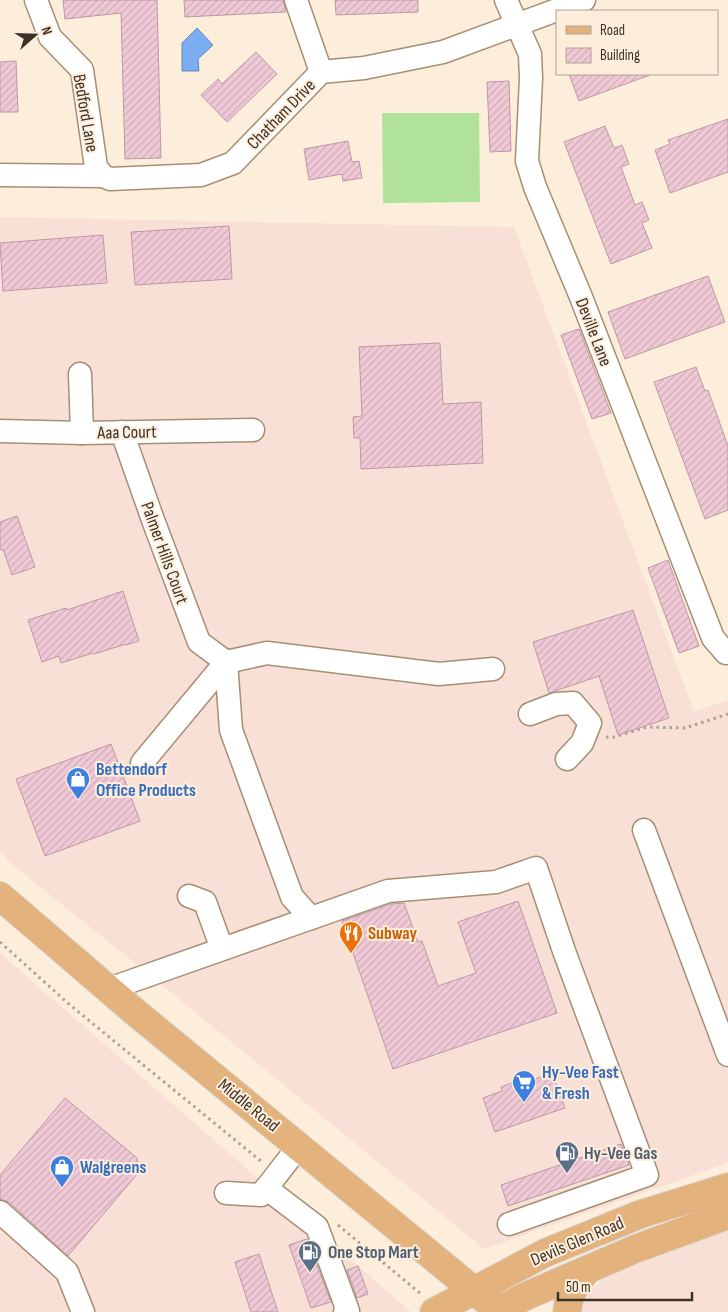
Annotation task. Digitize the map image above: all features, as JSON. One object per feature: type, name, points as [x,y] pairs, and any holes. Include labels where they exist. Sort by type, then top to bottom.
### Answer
[{"type":"main road","name":"Middle Road","points":[[0,896],[497,1312]]},
{"type":"main road","name":"Devils Glen Road","points":[[437,1311],[545,1253],[641,1214],[728,1187]]},
{"type":"main road","name":"Devils Glen Road","points":[[497,1312],[526,1296],[635,1249],[728,1215]]},
{"type":"main road","points":[[567,1312],[567,1303],[572,1292],[578,1280],[587,1270]]},
{"type":"street","name":"Bedford Lane","points":[[36,0],[50,37],[82,70],[96,167],[103,176]]},
{"type":"street","points":[[296,0],[321,72]]},
{"type":"street","name":"Deville Lane","points":[[506,0],[530,54],[531,78],[527,161],[713,638],[728,653]]},
{"type":"street","name":"Chatham Drive","points":[[559,10],[584,0]]},
{"type":"street","name":"Chatham Drive","points":[[0,175],[103,176],[110,179],[201,175],[233,163],[321,72],[364,68],[442,52],[556,11]]},
{"type":"street","points":[[80,374],[82,433]]},
{"type":"street","name":"Aaa Court","points":[[0,430],[82,433],[253,430]]},
{"type":"street","name":"Palmer Hills Court","points":[[122,432],[152,520],[198,642],[226,662]]},
{"type":"street","points":[[142,763],[226,662],[267,653],[439,674],[493,669]]},
{"type":"street","points":[[226,662],[230,730],[292,897],[311,918]]},
{"type":"street","points":[[530,714],[556,704],[573,703],[590,724],[582,744],[567,760]]},
{"type":"street","points":[[644,830],[728,1055]]},
{"type":"street","points":[[109,989],[388,891],[496,882],[536,868],[570,968],[647,1175],[509,1224]]},
{"type":"street","points":[[189,896],[204,902],[222,950]]},
{"type":"street","points":[[226,1193],[261,1195],[299,1146]]},
{"type":"street","points":[[271,1181],[317,1227],[348,1311],[345,1312]]},
{"type":"street","points":[[0,1212],[67,1272],[83,1312]]},
{"type":"path","points":[[585,736],[614,737],[647,727],[685,728],[728,714]]},
{"type":"path","points":[[0,942],[271,1181]]},
{"type":"path","points":[[338,1224],[437,1311]]},
{"type":"shaded area","points":[[0,217],[514,227],[694,712],[728,700],[728,1163],[484,1249],[9,862],[0,852]]},
{"type":"shaded area","points":[[0,953],[411,1312],[0,1312]]},
{"type":"shaded area","points":[[728,1226],[728,1312],[580,1312],[580,1299],[623,1263]]},
{"type":"green space","points":[[382,113],[479,113],[480,202],[383,203]]},
{"type":"water","points":[[197,28],[213,45],[198,59],[199,71],[182,71],[182,43]]},
{"type":"building","points":[[63,0],[157,0],[161,158],[125,159],[121,13],[65,19]]},
{"type":"building","points":[[184,0],[283,0],[286,12],[185,17]]},
{"type":"building","points":[[335,0],[418,0],[418,12],[336,15]]},
{"type":"building","points":[[256,52],[277,74],[227,122],[201,95],[218,79],[222,84]]},
{"type":"building","points":[[16,61],[18,112],[0,112],[0,62]]},
{"type":"building","points":[[569,75],[650,75],[579,101]]},
{"type":"building","points":[[509,81],[511,151],[490,152],[487,82]]},
{"type":"building","points":[[728,119],[728,172],[670,193],[655,150],[670,144],[668,140]]},
{"type":"building","points":[[605,126],[614,148],[622,145],[629,164],[621,167],[635,205],[642,202],[649,220],[642,223],[652,248],[611,264],[564,142]]},
{"type":"building","points":[[348,141],[352,162],[359,161],[362,178],[343,181],[342,174],[309,180],[304,149]]},
{"type":"building","points":[[229,226],[232,279],[135,285],[131,232]]},
{"type":"building","points":[[103,235],[107,283],[3,291],[0,243]]},
{"type":"building","points":[[708,276],[725,322],[625,359],[608,312]]},
{"type":"building","points":[[579,329],[611,413],[592,419],[561,335]]},
{"type":"building","points":[[440,343],[443,404],[481,402],[483,463],[361,469],[360,438],[354,438],[353,417],[362,416],[359,347]]},
{"type":"building","points":[[696,367],[705,391],[708,390],[728,446],[728,510],[705,519],[654,382]]},
{"type":"building","points":[[17,516],[35,567],[12,575],[3,549],[0,550],[0,522]]},
{"type":"building","points":[[668,560],[699,646],[679,653],[648,568]]},
{"type":"building","points":[[123,591],[139,641],[61,663],[59,656],[42,662],[28,620],[66,608],[67,610]]},
{"type":"building","points":[[633,610],[669,718],[618,735],[599,676],[549,693],[533,642]]},
{"type":"building","name":"Bettendorf Office Products","points":[[111,744],[140,821],[45,856],[16,779]]},
{"type":"building","points":[[518,901],[557,1013],[393,1069],[342,921],[391,904],[404,903],[418,942],[422,941],[438,986],[476,973],[458,922]]},
{"type":"building","name":"Hy-Vee Fast & Fresh","points":[[552,1073],[565,1108],[495,1132],[483,1098],[502,1091],[501,1087],[530,1076],[532,1080]]},
{"type":"building","name":"Walgreens","points":[[65,1098],[137,1158],[138,1173],[68,1256],[9,1202],[0,1199],[0,1175]]},
{"type":"building","name":"Hy-Vee Gas","points":[[621,1144],[629,1165],[508,1206],[501,1185]]},
{"type":"building","name":"One Stop Mart","points":[[307,1239],[331,1302],[311,1308],[289,1245]]},
{"type":"building","points":[[259,1254],[278,1312],[251,1312],[235,1262]]},
{"type":"building","points":[[358,1266],[368,1294],[357,1298],[347,1270]]},
{"type":"place","name":"Bettendorf Office Products","points":[[78,800]]},
{"type":"place","name":"Subway","points":[[351,954]]},
{"type":"place","name":"Hy-Vee Fast & Fresh","points":[[524,1103]]},
{"type":"place","name":"Hy-Vee Gas","points":[[567,1174]]},
{"type":"place","name":"Walgreens","points":[[62,1188]]},
{"type":"place","name":"One Stop Mart","points":[[310,1273]]}]
